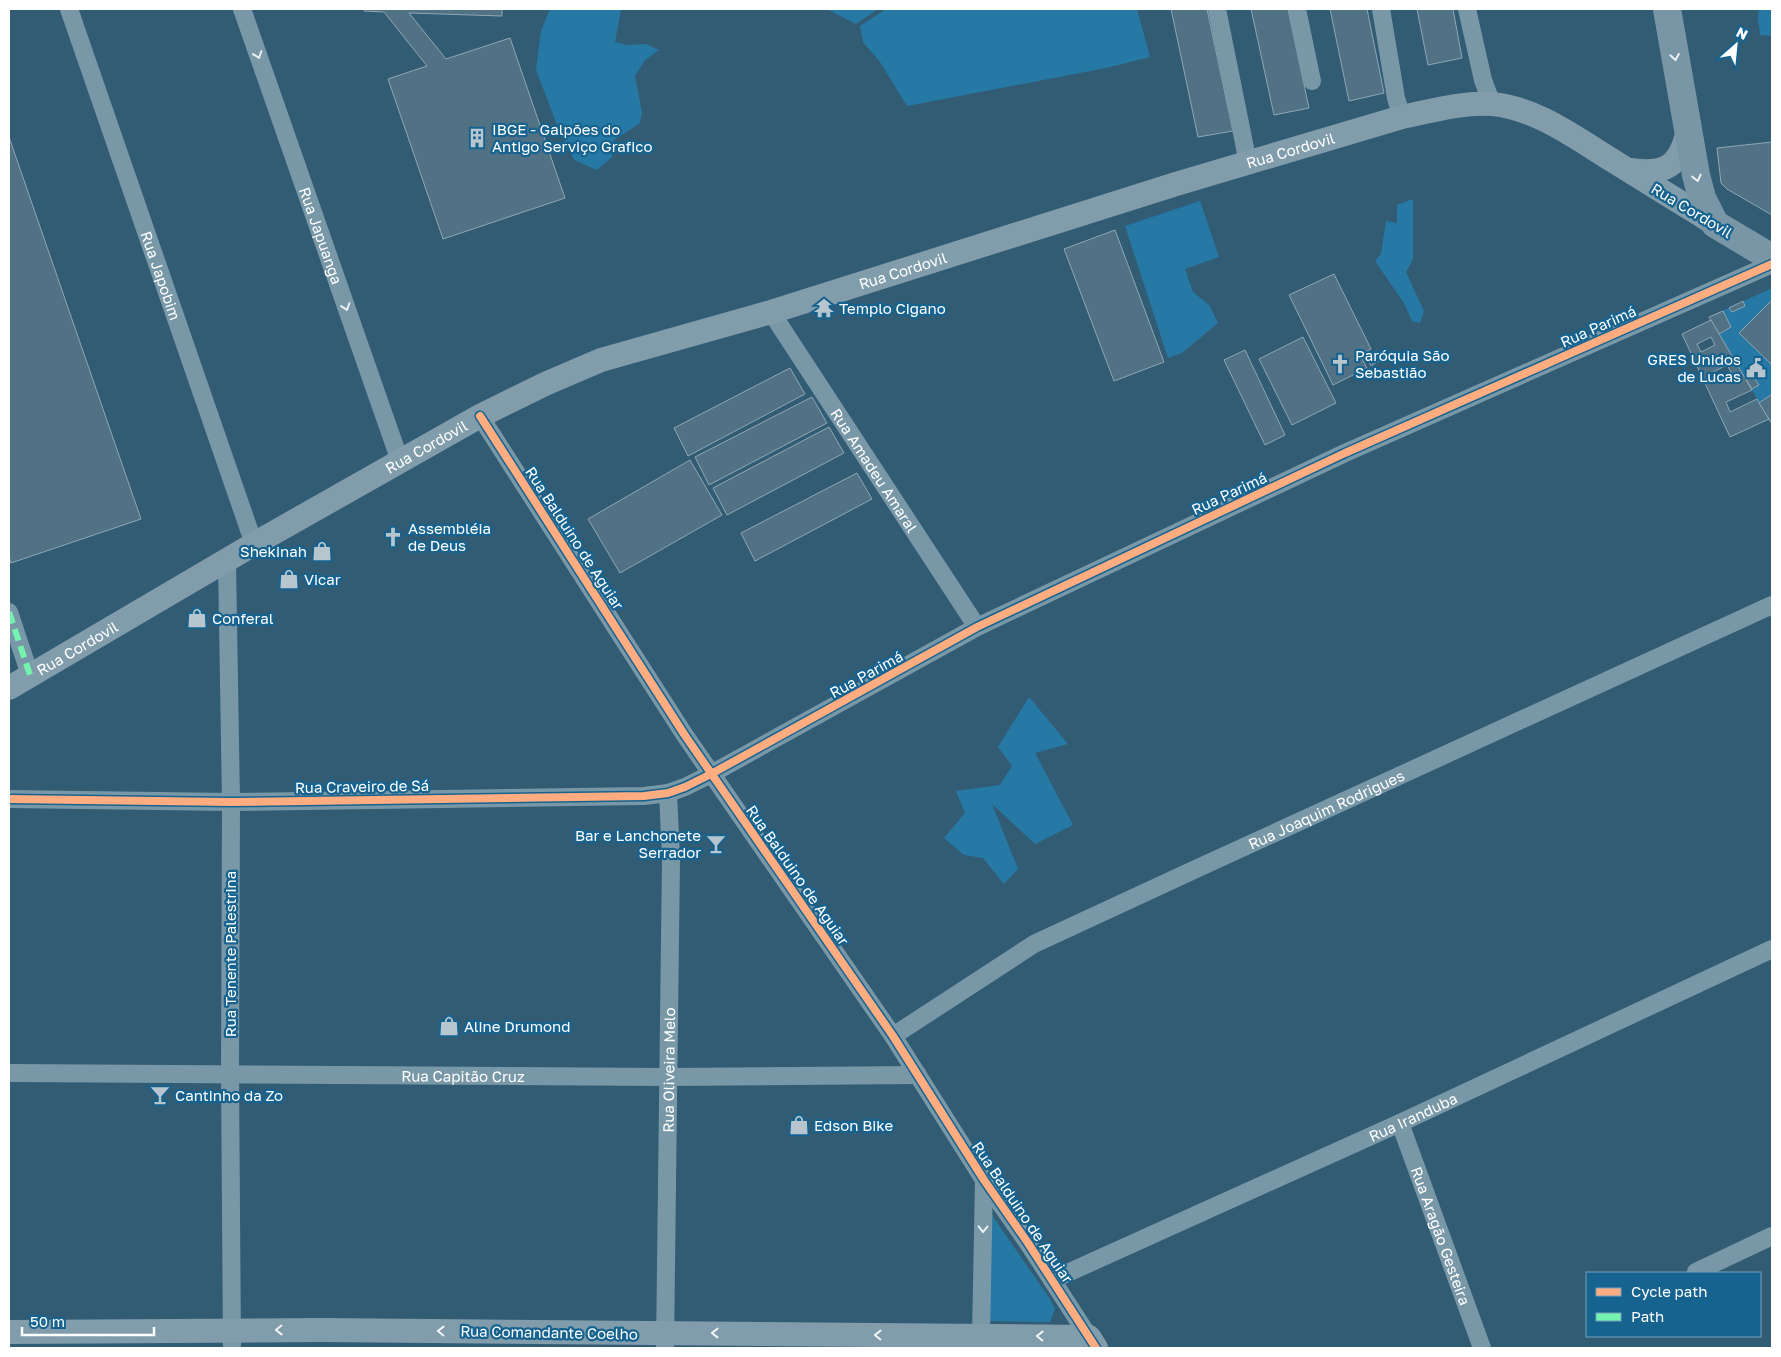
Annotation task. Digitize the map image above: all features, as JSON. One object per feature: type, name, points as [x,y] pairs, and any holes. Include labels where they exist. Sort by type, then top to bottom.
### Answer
[{"type":"main road","points":[[1667,9],[1698,182],[1702,198],[1715,224]]},
{"type":"main road","name":"Rua Cordovil","points":[[9,688],[254,544],[480,416],[545,384],[601,360],[771,312],[1248,163],[1402,117],[1437,109],[1492,104],[1515,109],[1539,118],[1564,131],[1772,258]]},
{"type":"main road","points":[[1626,169],[1651,172],[1664,169],[1675,163],[1681,152],[1688,130]]},
{"type":"main road","name":"Rua Comandante Coelho","points":[[9,1332],[232,1339],[321,1330],[665,1341],[981,1336],[1092,1343]]},
{"type":"street","name":"Rua Japobim","points":[[69,9],[254,544]]},
{"type":"street","name":"Rua Japuanga","points":[[242,9],[400,461]]},
{"type":"street","points":[[1218,9],[1248,163]]},
{"type":"street","points":[[1297,9],[1312,81]]},
{"type":"street","points":[[1381,9],[1396,98],[1402,117]]},
{"type":"street","points":[[1467,9],[1483,80],[1492,104]]},
{"type":"street","name":"Rua Parimá","points":[[711,774],[978,628],[1345,454],[1772,264]]},
{"type":"street","name":"Rua Amadeu Amaral","points":[[771,312],[978,628]]},
{"type":"street","name":"Rua Balduino de Aguiar","points":[[480,416],[684,734],[893,1036],[984,1180],[1092,1343]]},
{"type":"street","name":"Rua Tenente Palestrina","points":[[227,561],[231,802],[230,1075],[232,1339]]},
{"type":"street","name":"Rua Joaquim Rodrigues","points":[[893,1036],[1034,944],[1772,605]]},
{"type":"street","points":[[9,612],[30,674]]},
{"type":"street","name":"Rua Craveiro de Sá","points":[[9,799],[231,802],[634,796],[668,793],[711,774]]},
{"type":"street","name":"Rua Oliveira Melo","points":[[665,1341],[671,858],[668,793]]},
{"type":"street","name":"Rua Iranduba","points":[[1052,1280],[1400,1123],[1772,949]]},
{"type":"street","name":"Rua Capitão Cruz","points":[[9,1073],[668,1077],[918,1075]]},
{"type":"street","name":"Rua Aragão Gesteira","points":[[1400,1123],[1482,1348]]},
{"type":"street","points":[[981,1336],[984,1180]]},
{"type":"street","points":[[1696,1272],[1772,1236]]},
{"type":"shaded area","points":[[550,9],[621,9],[615,42],[627,45],[646,44],[659,50],[645,60],[635,76],[642,112],[640,123],[613,141],[612,157],[597,170],[574,160],[556,122],[536,70],[541,31]]},
{"type":"shaded area","points":[[827,9],[878,9],[856,24]]},
{"type":"shaded area","points":[[886,9],[1137,9],[1150,57],[1106,68],[907,106],[880,62],[863,42],[860,26]]},
{"type":"shaded area","points":[[1759,9],[1772,9],[1772,36],[1760,35]]},
{"type":"shaded area","points":[[1413,199],[1413,259],[1406,272],[1424,311],[1420,323],[1412,321],[1404,303],[1375,261],[1381,254],[1386,221],[1397,223],[1397,205]]},
{"type":"shaded area","points":[[1200,201],[1219,257],[1185,269],[1193,292],[1209,305],[1218,323],[1182,353],[1168,358],[1125,226]]},
{"type":"shaded area","name":"GRES Unidos de Lucas","points":[[1772,288],[1772,424],[1709,317]]},
{"type":"shaded area","points":[[1029,697],[1068,744],[1035,753],[1073,825],[1035,844],[992,804],[1018,869],[1004,884],[983,858],[964,855],[944,838],[965,813],[956,791],[1000,785],[1012,766],[998,747]]},
{"type":"shaded area","points":[[989,1211],[1050,1299],[1055,1309],[1050,1322],[990,1321]]},
{"type":"building","name":"IBGE - Galpões do Antigo Serviço Grafico","points":[[364,9],[502,9],[502,16],[409,13],[446,59],[510,38],[565,198],[443,239],[388,79],[427,66],[384,12],[364,11]]},
{"type":"building","points":[[1171,9],[1207,9],[1233,131],[1198,137]]},
{"type":"building","points":[[1251,9],[1288,9],[1309,108],[1274,115]]},
{"type":"building","points":[[1330,9],[1367,9],[1384,93],[1349,101]]},
{"type":"building","points":[[1417,9],[1453,9],[1462,58],[1428,65]]},
{"type":"building","points":[[9,137],[141,519],[11,563],[9,556]]},
{"type":"building","points":[[1772,142],[1772,215],[1727,189],[1721,183],[1717,148]]},
{"type":"building","points":[[1115,230],[1164,362],[1114,381],[1064,249]]},
{"type":"building","points":[[1334,274],[1371,349],[1360,355],[1367,368],[1333,385],[1289,295]]},
{"type":"building","points":[[1743,301],[1745,306],[1732,312],[1729,308]]},
{"type":"building","points":[[1772,302],[1772,365],[1739,333]]},
{"type":"building","points":[[1723,311],[1731,327],[1719,334],[1709,317]]},
{"type":"building","points":[[1711,320],[1752,390],[1726,402],[1730,412],[1757,399],[1769,419],[1730,437],[1682,334]],"holes":[[[1711,337],[1715,345],[1701,352],[1697,344]],[[1727,365],[1732,374],[1717,382],[1713,372]]]},
{"type":"building","points":[[1303,337],[1336,403],[1292,425],[1259,359]]},
{"type":"building","points":[[1245,350],[1285,435],[1265,445],[1224,360]]},
{"type":"building","points":[[1374,352],[1379,361],[1371,366],[1365,356]]},
{"type":"building","points":[[790,368],[805,394],[688,456],[674,428]]},
{"type":"building","points":[[1753,376],[1759,385],[1752,389],[1746,379]]},
{"type":"building","points":[[1772,394],[1772,424],[1759,403]]},
{"type":"building","points":[[812,397],[827,423],[709,485],[695,457]]},
{"type":"building","points":[[829,427],[844,453],[727,515],[713,488]]},
{"type":"building","points":[[690,460],[722,515],[620,573],[588,519]]},
{"type":"building","points":[[857,473],[872,499],[755,561],[741,533]]},
{"type":"marked path","points":[[9,612],[30,675]]},
{"type":"cycle path","points":[[9,799],[231,802],[644,796],[668,793],[711,774],[977,627],[1345,453],[1772,264]]},
{"type":"cycle path","points":[[480,416],[684,734],[893,1036],[984,1180],[1028,1243],[1096,1348]]},
{"type":"place","name":"IBGE - Galpões do Antigo Serviço Grafico","points":[[477,138]]},
{"type":"place","name":"Templo Cigano","points":[[824,308]]},
{"type":"place","name":"Paróquia São Sebastião","points":[[1340,364]]},
{"type":"place","name":"GRES Unidos de Lucas","points":[[1756,368]]},
{"type":"place","name":"Assembléia de Deus","points":[[393,537]]},
{"type":"place","name":"Shekinah","points":[[322,551]]},
{"type":"place","name":"Vicar","points":[[289,579]]},
{"type":"place","name":"Conferal","points":[[197,618]]},
{"type":"place","name":"Bar e Lanchonete Serrador","points":[[716,844]]},
{"type":"place","name":"Aline Drumond","points":[[449,1026]]},
{"type":"place","name":"Cantinho da Zo","points":[[160,1095]]},
{"type":"place","name":"Edson Bike","points":[[799,1125]]}]
